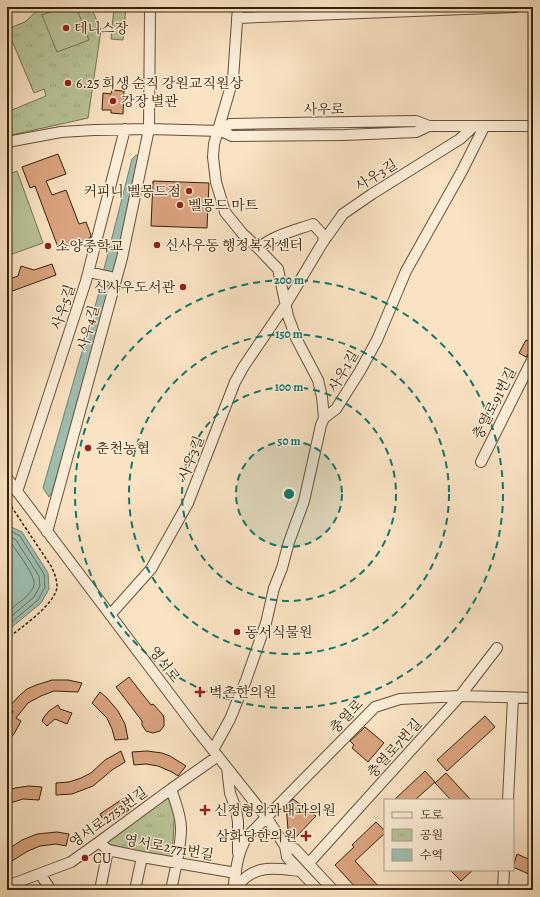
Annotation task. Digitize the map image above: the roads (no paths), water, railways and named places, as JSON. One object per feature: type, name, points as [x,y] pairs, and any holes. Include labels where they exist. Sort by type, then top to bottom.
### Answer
[{"type":"street","points":[[148,129],[150,7]]},
{"type":"street","points":[[215,753],[246,680],[266,623],[274,588],[304,501],[324,418],[322,397],[318,380],[296,338],[288,316],[278,269],[242,233],[225,212],[216,182],[213,157],[233,79],[238,7]]},
{"type":"street","points":[[237,18],[516,7]]},
{"type":"street","name":"사우로","points":[[7,142],[61,132],[125,129],[219,131],[230,124],[416,120],[429,126],[533,126]]},
{"type":"street","name":"사우3길","points":[[110,615],[151,569],[166,544],[188,503],[235,382],[244,366],[286,304],[323,242],[343,214],[460,139],[473,127]]},
{"type":"street","name":"사우1길","points":[[324,418],[336,410],[360,371],[377,340],[406,270],[462,170],[484,127]]},
{"type":"street","name":"사우5길","points":[[17,492],[89,272],[125,129]]},
{"type":"street","name":"사우4길","points":[[47,532],[115,278],[122,258],[148,129]]},
{"type":"street","points":[[259,249],[261,246],[277,237],[313,224],[324,236],[323,242]]},
{"type":"street","points":[[89,272],[115,278]]},
{"type":"street","name":"충열로91번길","points":[[481,462],[533,358]]},
{"type":"street","name":"영서로","points":[[7,478],[215,753],[267,818]]},
{"type":"street","name":"충열로7번길","points":[[309,863],[460,696],[497,648]]},
{"type":"street","name":"충열로","points":[[267,818],[375,707],[400,699],[460,696],[533,698]]},
{"type":"street","points":[[508,799],[513,698]]},
{"type":"street","name":"영서로2753번길","points":[[7,886],[71,862],[170,789],[215,753]]},
{"type":"street","points":[[227,768],[230,793],[236,809],[238,822],[238,856],[234,890]]},
{"type":"street","points":[[170,789],[176,804],[181,827],[177,864],[171,890]]},
{"type":"street","points":[[238,856],[242,845],[252,830],[267,818],[285,846],[287,857],[318,890]]},
{"type":"street","name":"영서로2771번길","points":[[99,842],[108,850],[177,864],[236,873]]},
{"type":"street","points":[[285,846],[295,849],[333,890]]},
{"type":"street","points":[[100,890],[108,850]]},
{"type":"street","points":[[135,890],[142,857]]},
{"type":"street","points":[[234,890],[246,878],[258,870],[270,868],[300,871]]},
{"type":"street","points":[[503,890],[504,871]]},
{"type":"street","points":[[40,874],[51,890]]},
{"type":"water","points":[[136,155],[142,158],[114,270],[107,274],[103,273],[132,159]]},
{"type":"water","points":[[108,285],[111,289],[52,492],[49,497],[43,488],[100,289]]},
{"type":"water","points":[[7,525],[22,532],[48,573],[49,589],[41,603],[7,631]]},
{"type":"place","name":"테니스장","points":[[66,28]]},
{"type":"place","name":"6.25 희생 순직 강원교직원상","points":[[68,83]]},
{"type":"place","name":"강장 별관","points":[[113,101]]},
{"type":"place","name":"커피니 벨몽드점","points":[[189,191]]},
{"type":"place","name":"벨몽드 마트","points":[[180,205]]},
{"type":"place","name":"신사우동 행정복지센터","points":[[157,245]]},
{"type":"place","name":"소양중학교","points":[[48,246]]},
{"type":"place","name":"신사우도서관","points":[[183,287]]},
{"type":"place","name":"춘천농협","points":[[88,448]]},
{"type":"place","name":"동서식물원","points":[[237,632]]},
{"type":"place","name":"벽촌한의원","points":[[200,692]]},
{"type":"place","name":"신정형외과내과의원","points":[[205,810]]},
{"type":"place","name":"삼화당한의원","points":[[306,836]]},
{"type":"place","name":"CU","points":[[85,858]]}]
